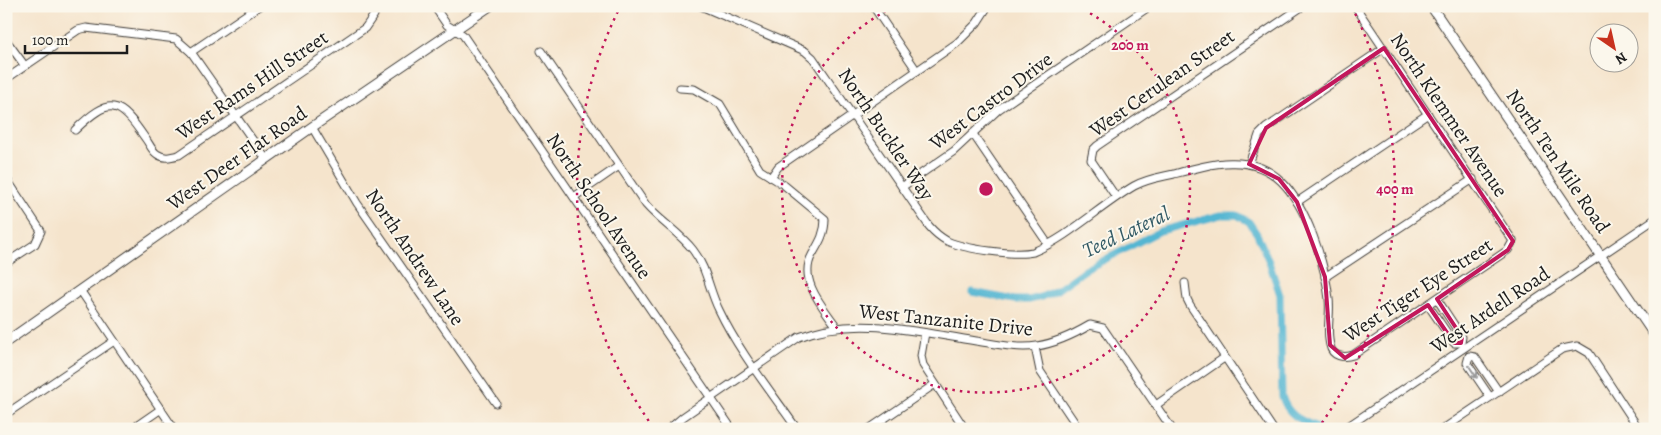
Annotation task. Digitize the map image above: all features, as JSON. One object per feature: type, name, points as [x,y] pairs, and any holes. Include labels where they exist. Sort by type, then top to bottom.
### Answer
[{"type":"main road","name":"West Deer Flat Road","points":[[6,342],[312,127],[490,6]]},
{"type":"main road","name":"North Ten Mile Road","points":[[1432,6],[1655,336]]},
{"type":"street","points":[[191,52],[259,6]]},
{"type":"street","name":"West Rams Hill Street","points":[[75,130],[100,109],[108,107],[118,108],[130,116],[156,153],[167,158],[179,155],[365,28],[374,15],[373,6]]},
{"type":"street","name":"North School Avenue","points":[[434,6],[447,25],[463,35],[732,429]]},
{"type":"street","name":"North Buckler Way","points":[[701,6],[804,51],[819,65],[929,226],[949,242],[1017,254],[1033,252],[1142,182],[1211,164],[1249,164]]},
{"type":"street","points":[[873,6],[917,71]]},
{"type":"street","points":[[771,177],[778,167],[967,34],[988,6]]},
{"type":"street","name":"West Castro Drive","points":[[902,187],[954,151],[999,109],[1150,6]]},
{"type":"street","name":"West Cerulean Street","points":[[1116,197],[1093,165],[1091,155],[1097,146],[1303,6]]},
{"type":"street","name":"North Klemmer Avenue","points":[[1355,6],[1513,238],[1513,244]]},
{"type":"street","points":[[6,79],[78,30],[86,28],[176,39],[191,52],[266,159]]},
{"type":"street","points":[[6,40],[24,66]]},
{"type":"street","points":[[1384,48],[1266,128],[1255,143],[1249,164],[1279,179],[1297,202],[1325,277],[1472,178]]},
{"type":"street","points":[[541,51],[646,205],[656,216],[682,237],[694,251],[704,268],[718,308],[754,368],[796,429]]},
{"type":"street","points":[[680,88],[694,89],[720,104],[756,164],[825,220],[825,231],[810,258],[808,279],[811,288],[837,327]]},
{"type":"street","points":[[1297,202],[1428,114]]},
{"type":"street","name":"North Andrew Lane","points":[[312,127],[357,202],[496,403]]},
{"type":"street","points":[[973,134],[1048,244]]},
{"type":"street","points":[[574,197],[619,166]]},
{"type":"street","points":[[6,178],[41,231],[35,244],[6,263]]},
{"type":"street","name":"West Ardell Road","points":[[1344,429],[1462,346],[1655,219]]},
{"type":"street","name":"West Tiger Eye Street","points":[[1325,277],[1329,301],[1330,345],[1339,356],[1345,358],[1354,355],[1437,299],[1508,250],[1513,244]]},
{"type":"street","points":[[1185,283],[1187,299],[1190,305],[1273,429]]},
{"type":"street","points":[[80,290],[174,429]]},
{"type":"street","points":[[1437,299],[1462,337],[1462,346]]},
{"type":"street","points":[[1428,305],[1454,343],[1462,346],[1469,356],[1475,357],[1499,392]]},
{"type":"street","name":"West Tanzanite Drive","points":[[670,429],[711,397],[799,337],[819,330],[837,327],[875,325],[1006,346],[1035,346],[1052,343],[1090,325],[1096,325],[1103,328],[1156,405]]},
{"type":"street","points":[[924,333],[921,356],[923,365],[965,429]]},
{"type":"street","points":[[6,414],[114,341]]},
{"type":"street","points":[[1035,346],[1040,371],[1079,429]]},
{"type":"street","points":[[1443,429],[1562,349],[1577,346],[1589,353],[1639,429]]},
{"type":"street","points":[[1469,356],[1467,363],[1490,398]]},
{"type":"street","points":[[1172,429],[1156,405],[1224,358]]},
{"type":"street","points":[[869,429],[934,384]]},
{"type":"street","points":[[132,429],[161,409]]},
{"type":"highlighted area","points":[[1384,48],[1513,241],[1508,250],[1437,299],[1462,337],[1461,343],[1454,343],[1428,305],[1345,358],[1330,345],[1325,277],[1297,202],[1279,179],[1249,164],[1266,128]]},
{"type":"waterway","name":"Teed Lateral","points":[[972,292],[1015,300],[1029,300],[1041,297],[1057,290],[1085,270],[1160,231],[1221,215],[1237,215],[1249,222],[1257,234],[1280,295],[1282,396],[1284,403],[1295,416],[1317,427]]}]
